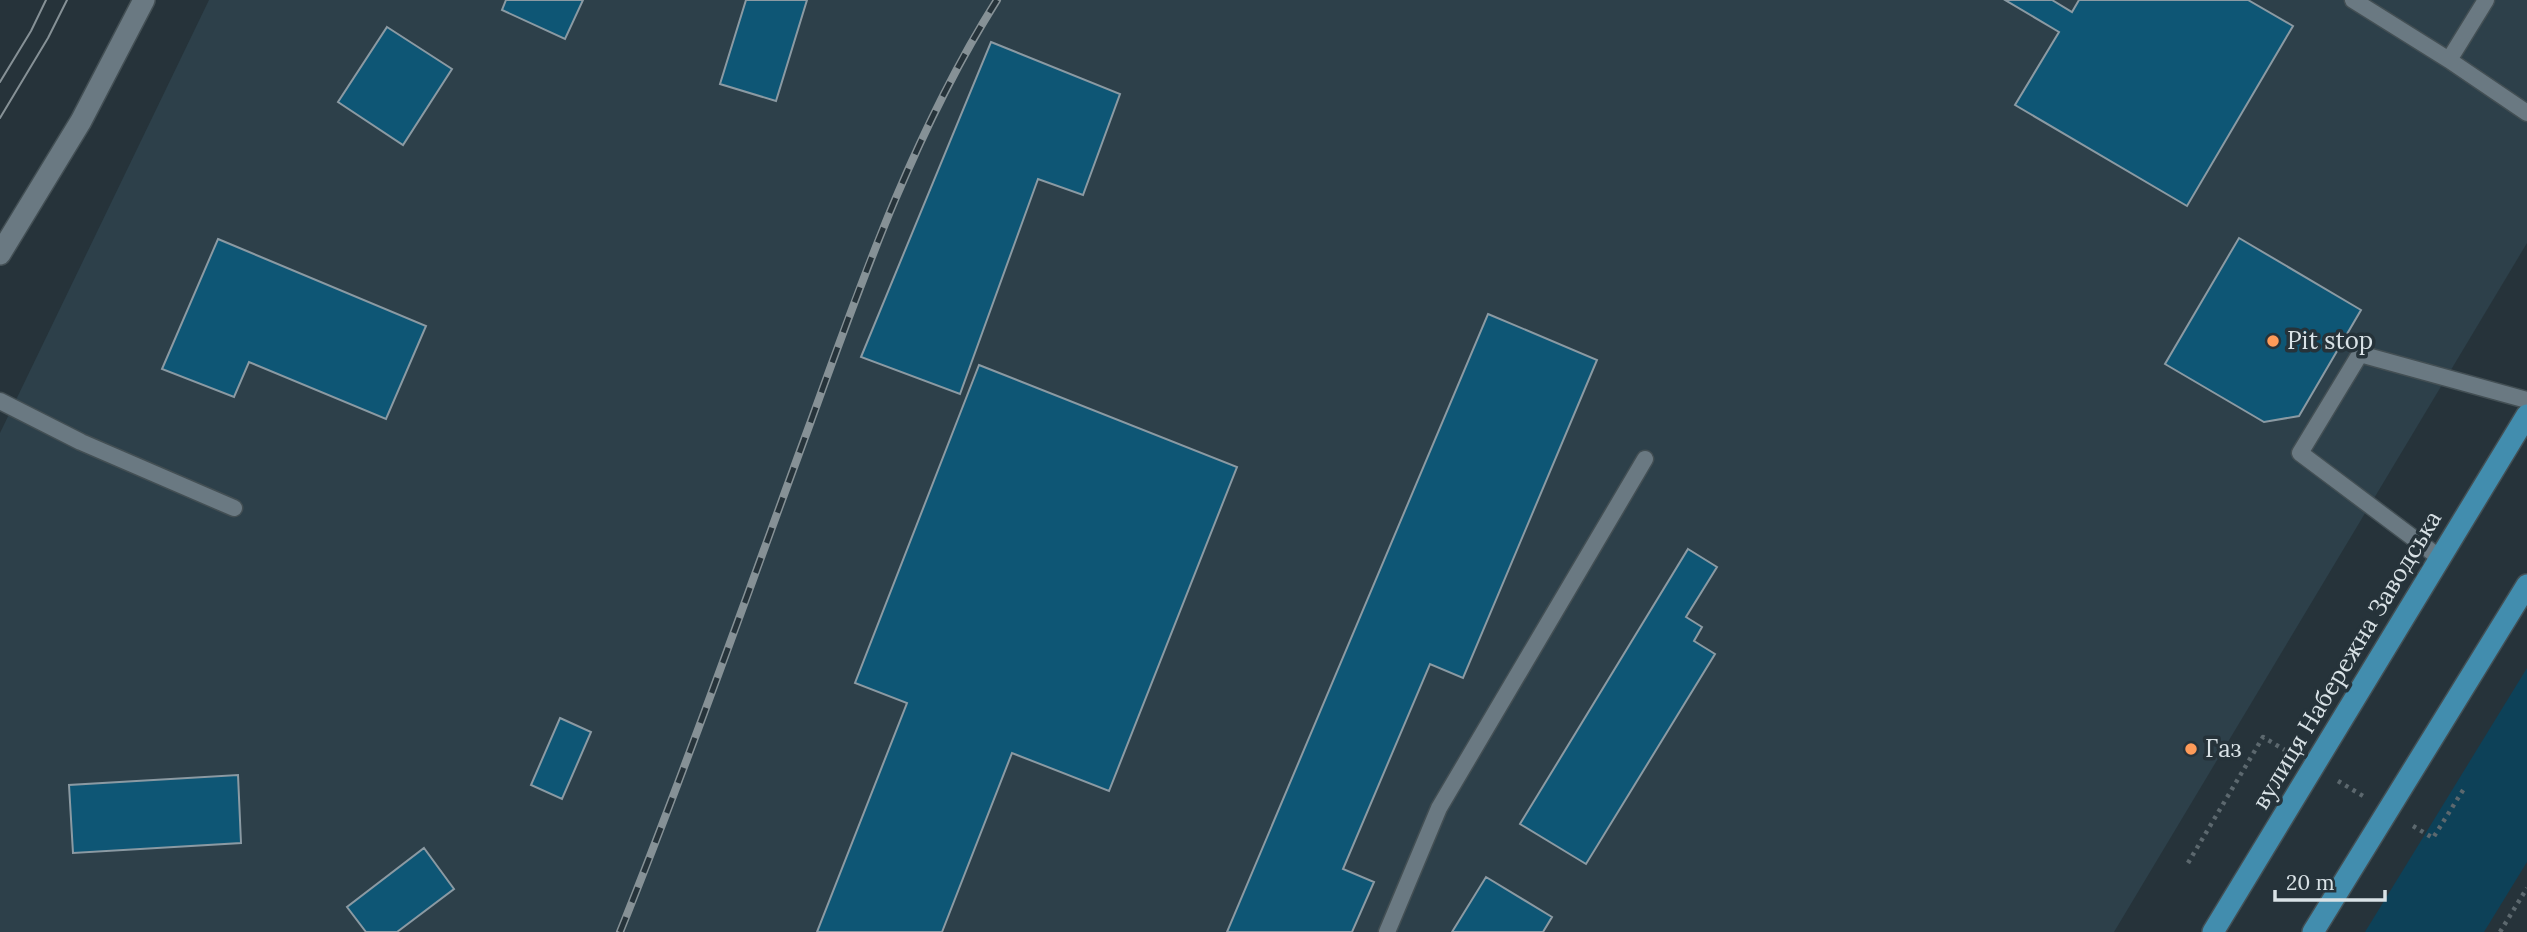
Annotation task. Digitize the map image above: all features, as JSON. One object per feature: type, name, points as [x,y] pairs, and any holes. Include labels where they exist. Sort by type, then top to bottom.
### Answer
[{"type":"main road","name":"вулиця Набережна Заводська","points":[[2213,932],[2527,415]]},
{"type":"main road","points":[[2313,932],[2527,585]]},
{"type":"street","points":[[0,254],[81,121],[144,0]]},
{"type":"lane","points":[[2353,0],[2527,113]]},
{"type":"lane","points":[[2449,60],[2486,0]]},
{"type":"lane","points":[[2440,558],[2300,453],[2360,354],[2527,400]]},
{"type":"lane","points":[[0,401],[81,442],[234,508]]},
{"type":"lane","points":[[1387,932],[1439,808],[1645,459]]},
{"type":"path","points":[[2500,932],[2527,888]]},
{"type":"shaded area","points":[[209,0],[2527,0],[2527,243],[2114,932],[0,932],[0,433]]},
{"type":"shaded area","points":[[2527,668],[2527,862],[2484,932],[2365,932]]},
{"type":"building","points":[[506,0],[583,0],[565,39],[502,10]]},
{"type":"building","points":[[746,0],[807,0],[776,101],[720,84]]},
{"type":"building","points":[[2005,0],[2052,0],[2072,12],[2079,0],[2248,0],[2293,26],[2187,206],[2015,105],[2059,32]]},
{"type":"building","points":[[387,27],[452,69],[403,145],[338,102]]},
{"type":"building","points":[[991,42],[1120,94],[1083,195],[1038,179],[960,394],[861,357]]},
{"type":"building","points":[[2239,238],[2361,310],[2299,416],[2264,422],[2165,364]]},
{"type":"building","points":[[218,239],[426,326],[386,419],[249,362],[234,397],[162,369]]},
{"type":"building","points":[[1488,314],[1597,360],[1463,678],[1430,664],[1343,869],[1374,882],[1352,932],[1227,932]]},
{"type":"building","points":[[979,365],[1237,467],[1109,791],[1012,753],[942,932],[817,932],[907,703],[855,683]]},
{"type":"building","points":[[1688,549],[1717,567],[1686,617],[1702,627],[1694,641],[1715,654],[1586,864],[1520,824]]},
{"type":"building","points":[[560,718],[591,732],[562,799],[531,785]]},
{"type":"building","points":[[238,775],[241,843],[73,853],[69,785]]},
{"type":"building","points":[[424,848],[454,889],[397,932],[366,932],[347,907]]},
{"type":"building","points":[[1486,877],[1552,917],[1543,932],[1452,932]]},
{"type":"tram line","points":[[0,82],[46,0]]},
{"type":"tram line","points":[[0,118],[48,38],[67,0]]},
{"type":"railway","points":[[620,932],[694,741],[871,259],[941,100],[997,0]]},
{"type":"place","name":"Pit stop","points":[[2273,341]]},
{"type":"place","name":"Газ","points":[[2191,749]]}]
